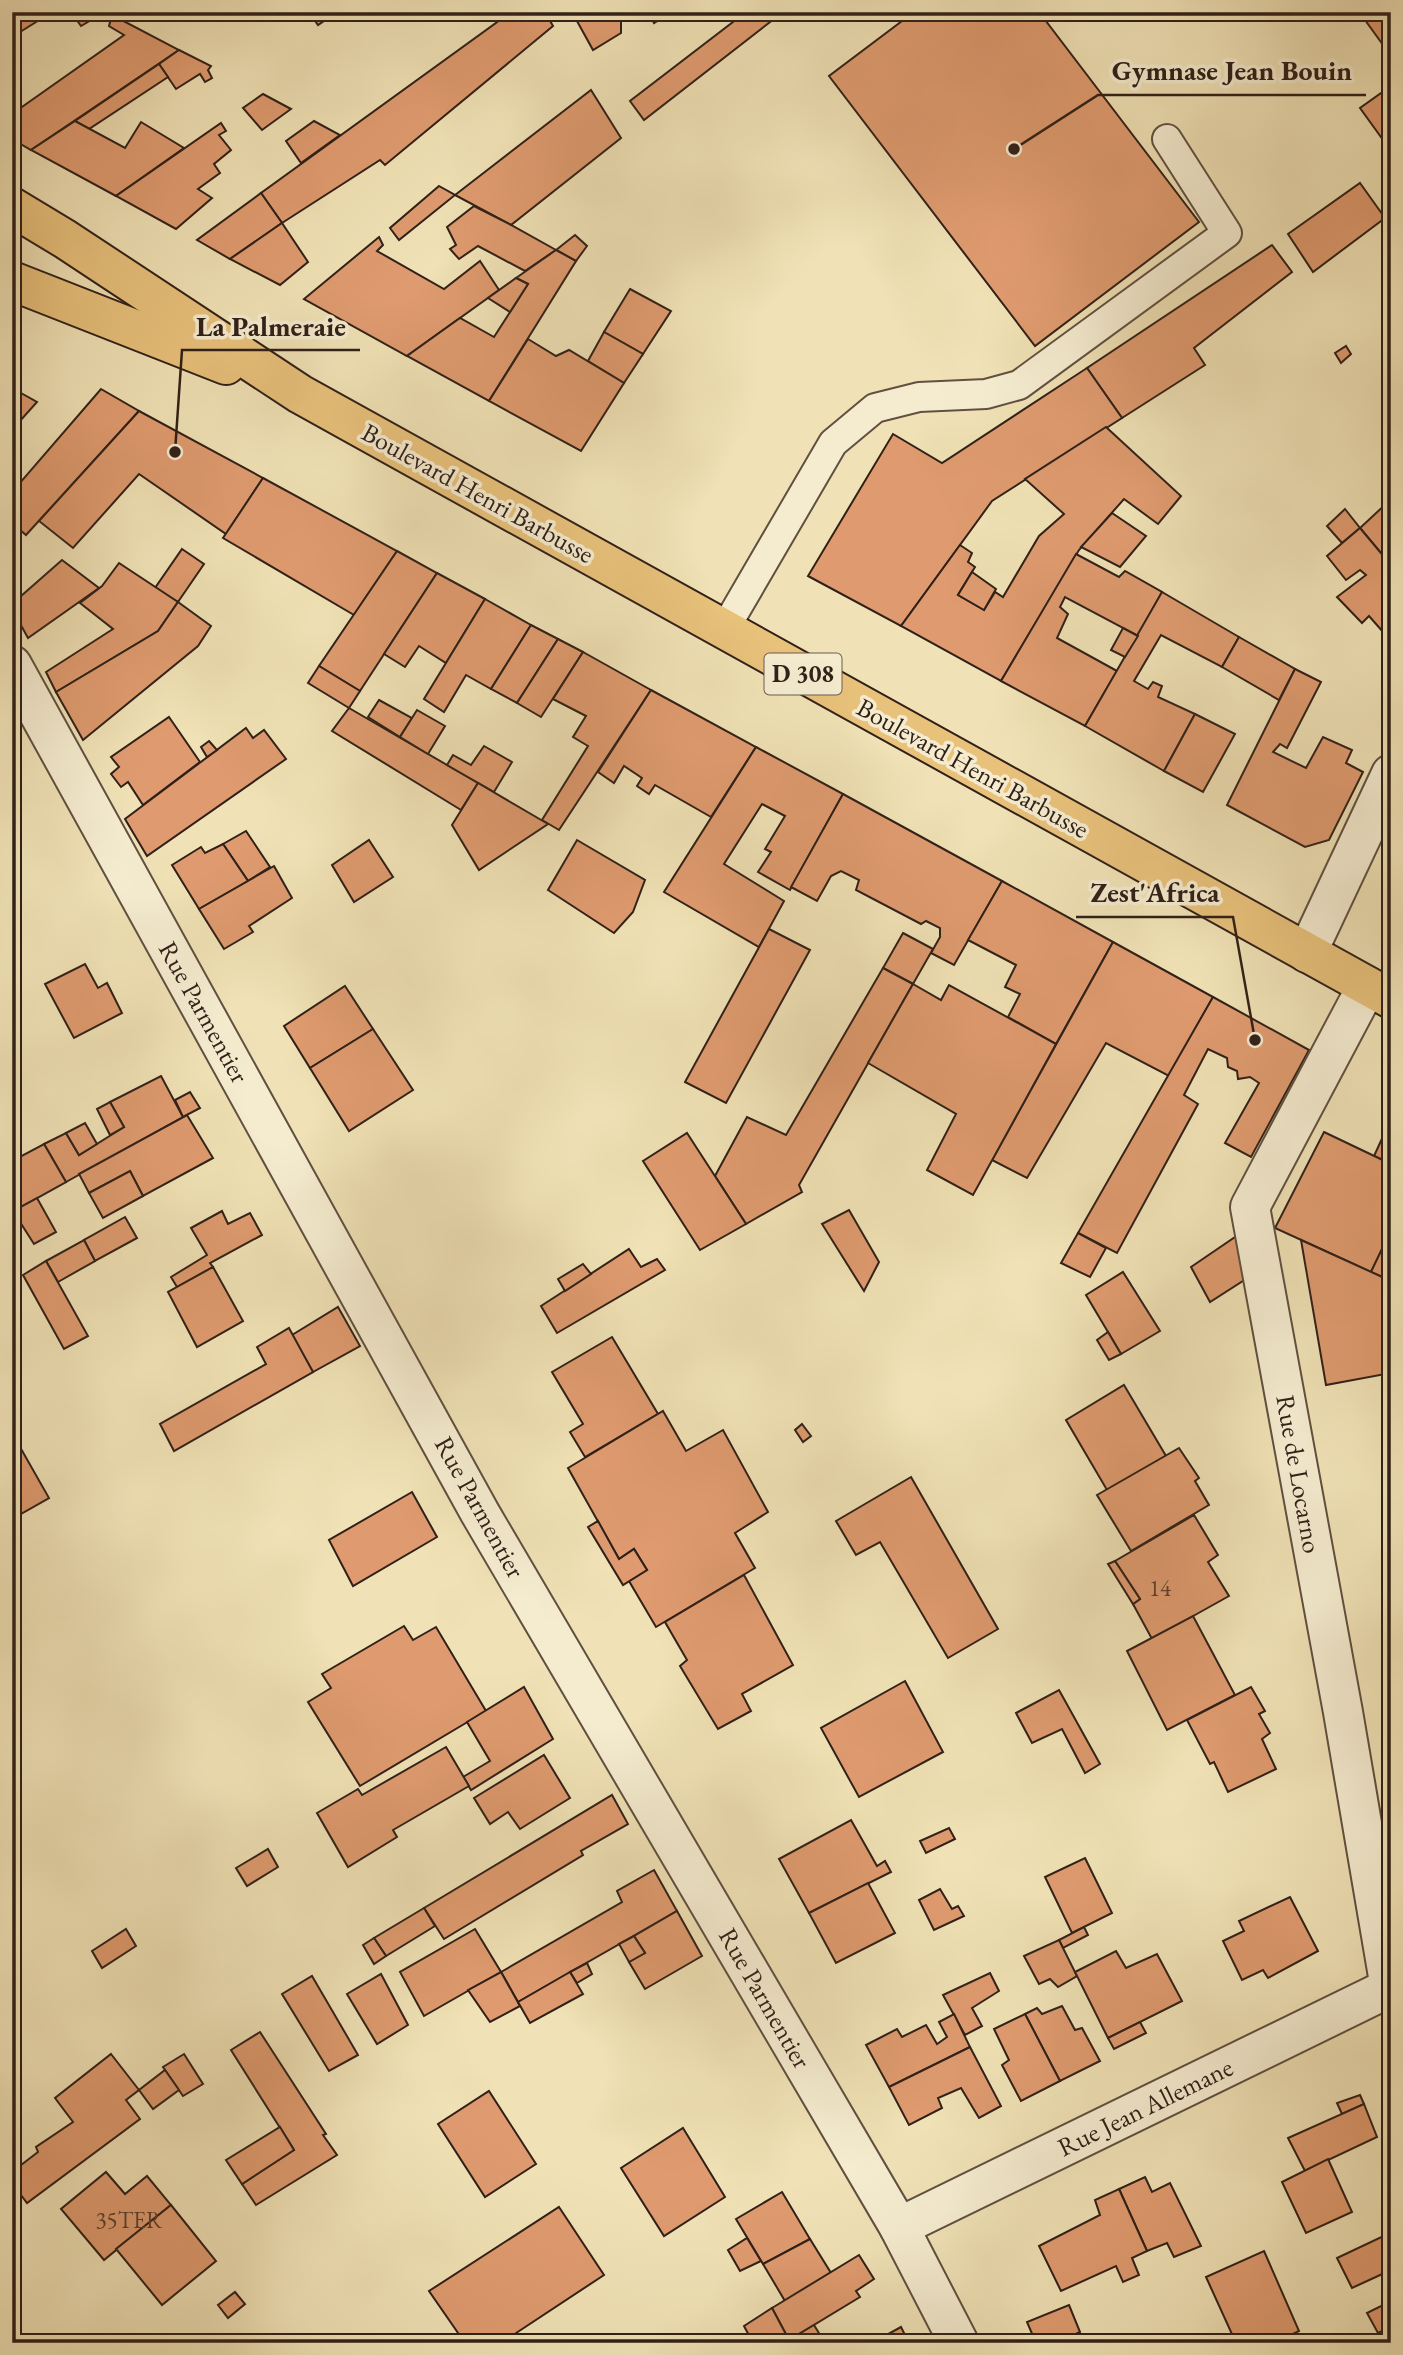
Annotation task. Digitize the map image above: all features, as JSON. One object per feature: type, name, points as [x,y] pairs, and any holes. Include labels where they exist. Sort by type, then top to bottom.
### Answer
[{"type":"main road","name":"Boulevard Henri Barbusse","points":[[12,207],[300,394],[1379,992]]},
{"type":"main road","name":"Boulevard Henri Barbusse","points":[[12,281],[300,394]]},
{"type":"street","name":"Rue Parmentier","points":[[12,666],[481,1513],[900,2227],[958,2343]]},
{"type":"street","points":[[1307,953],[1391,774]]},
{"type":"street","name":"Rue de Locarno","points":[[1379,992],[1250,1207],[1346,1725],[1390,1987]]},
{"type":"street","name":"Rue Jean Allemane","points":[[900,2227],[1390,1987]]},
{"type":"lane","points":[[724,630],[833,443],[875,408],[919,397],[986,394],[1019,385],[1227,233],[1167,139]]},
{"type":"building","points":[[12,12],[52,12],[12,37]]},
{"type":"building","points":[[71,12],[105,12],[81,26]]},
{"type":"building","points":[[309,12],[337,12],[318,25]]},
{"type":"building","points":[[511,12],[545,12],[553,26],[385,165],[380,160],[282,223],[261,193]]},
{"type":"building","points":[[572,12],[631,12],[621,18],[621,33],[593,50]]},
{"type":"building","points":[[648,12],[672,12],[654,23]]},
{"type":"building","points":[[746,12],[783,12],[644,120],[630,101]]},
{"type":"building","points":[[914,12],[1039,12],[1199,222],[1035,346],[829,76]]},
{"type":"building","points":[[1376,12],[1391,12],[1391,56],[1365,20]]},
{"type":"building","points":[[112,15],[179,50],[31,150],[12,139],[12,114],[124,35],[109,26]]},
{"type":"building","points":[[179,50],[211,66],[208,70],[212,78],[205,82],[200,74],[176,89],[159,64]]},
{"type":"building","points":[[159,64],[168,77],[89,129],[75,121]]},
{"type":"building","points":[[1391,86],[1391,151],[1360,108]]},
{"type":"building","points":[[591,90],[621,138],[511,225],[455,195]]},
{"type":"building","points":[[263,94],[291,109],[262,130],[243,108]]},
{"type":"building","points":[[75,121],[125,148],[141,122],[184,148],[116,196],[31,150]]},
{"type":"building","points":[[314,121],[340,135],[301,163],[286,141]]},
{"type":"building","points":[[221,123],[226,131],[219,135],[231,150],[214,164],[220,173],[198,189],[212,198],[176,229],[116,196]]},
{"type":"building","points":[[1360,183],[1385,218],[1313,272],[1288,234]]},
{"type":"building","points":[[439,186],[455,195],[399,240],[390,228]]},
{"type":"building","points":[[261,193],[282,223],[230,259],[197,240]]},
{"type":"building","points":[[474,206],[556,250],[525,271],[478,246],[459,259],[450,249],[456,245],[447,227]]},
{"type":"building","points":[[282,223],[308,262],[280,285],[230,259]]},
{"type":"building","points":[[575,235],[587,246],[576,261],[556,250]]},
{"type":"building","points":[[379,237],[383,245],[377,251],[444,289],[480,261],[499,290],[407,356],[304,299]]},
{"type":"building","points":[[1272,245],[1292,272],[1194,348],[1205,365],[1122,418],[1087,368]]},
{"type":"building","points":[[556,250],[576,261],[489,401],[407,356],[460,318],[494,337],[528,284],[516,278]]},
{"type":"building","points":[[516,278],[528,284],[510,312],[488,298]]},
{"type":"building","points":[[630,289],[671,311],[643,354],[604,332]]},
{"type":"building","points":[[604,332],[643,354],[624,383],[588,361]]},
{"type":"building","points":[[528,339],[556,356],[569,350],[624,383],[581,451],[489,401]]},
{"type":"building","points":[[1346,346],[1351,354],[1341,363],[1335,353]]},
{"type":"building","points":[[1087,368],[1122,418],[992,501],[901,626],[808,576],[893,434],[942,463]]},
{"type":"building","points":[[12,388],[37,402],[12,430]]},
{"type":"building","points":[[101,389],[139,411],[26,535],[12,523],[12,492]]},
{"type":"building","points":[[139,411],[263,478],[226,534],[139,474],[73,548],[39,521]]},
{"type":"building","points":[[1106,427],[1181,496],[1158,524],[1124,499],[1079,550],[1001,681],[901,626],[960,545],[972,553],[968,562],[975,567],[958,595],[984,610],[995,592],[1003,597],[1039,536],[1064,514],[1025,479]]},
{"type":"building","points":[[263,478],[397,551],[354,615],[223,538]]},
{"type":"building","points":[[1388,502],[1391,505],[1391,565],[1360,528]]},
{"type":"building","points":[[1345,509],[1360,528],[1342,543],[1327,526]]},
{"type":"building","points":[[1112,513],[1146,536],[1120,567],[1081,547]]},
{"type":"building","points":[[1360,528],[1391,565],[1391,641],[1369,616],[1362,623],[1337,597],[1366,575],[1360,570],[1346,580],[1327,556]]},
{"type":"building","points":[[182,549],[204,564],[178,602],[155,588]]},
{"type":"building","points":[[397,551],[437,573],[360,691],[319,666]]},
{"type":"building","points":[[1076,554],[1119,577],[1125,571],[1162,592],[1138,636],[1065,597],[1060,607],[1068,614],[1057,638],[1117,671],[1085,726],[1001,681]]},
{"type":"building","points":[[62,560],[99,588],[28,638],[12,609],[12,604]]},
{"type":"building","points":[[119,563],[178,602],[158,631],[56,692],[46,672],[113,629],[80,603],[102,586]]},
{"type":"building","points":[[972,572],[996,589],[984,610],[958,595]]},
{"type":"building","points":[[437,573],[485,599],[446,663],[419,646],[405,667],[384,654]]},
{"type":"building","points":[[1162,592],[1239,637],[1222,667],[1161,635],[1134,681],[1148,689],[1153,682],[1162,686],[1158,697],[1195,714],[1164,771],[1085,726]]},
{"type":"building","points":[[485,599],[531,625],[491,689],[466,675],[444,712],[424,699]]},
{"type":"building","points":[[178,602],[211,626],[198,646],[83,740],[56,692],[158,631]]},
{"type":"building","points":[[531,625],[558,639],[517,703],[491,689]]},
{"type":"building","points":[[1123,628],[1138,636],[1125,657],[1111,650]]},
{"type":"building","points":[[1239,637],[1295,669],[1279,700],[1222,667]]},
{"type":"building","points":[[558,639],[583,652],[541,717],[517,703]]},
{"type":"building","points":[[583,652],[651,690],[559,830],[542,820],[588,746],[573,737],[586,716],[553,699]]},
{"type":"building","points":[[319,666],[360,691],[349,708],[308,683]]},
{"type":"building","points":[[1295,669],[1321,682],[1287,748],[1280,744],[1273,752],[1306,768],[1323,737],[1352,750],[1346,763],[1363,772],[1329,840],[1305,847],[1227,805]]},
{"type":"building","points":[[651,690],[756,747],[711,817],[655,785],[649,794],[637,786],[642,778],[624,766],[614,783],[598,772]]},
{"type":"building","points":[[379,700],[412,718],[400,737],[368,717]]},
{"type":"building","points":[[349,708],[478,783],[461,810],[332,731]]},
{"type":"building","points":[[417,710],[445,726],[428,754],[400,737]]},
{"type":"building","points":[[1195,714],[1235,734],[1203,792],[1164,771]]},
{"type":"building","points":[[169,717],[200,762],[143,805],[128,782],[121,787],[111,774],[119,767],[111,757]]},
{"type":"building","points":[[246,728],[253,738],[264,730],[286,759],[147,856],[125,819]]},
{"type":"building","points":[[209,741],[217,750],[207,757],[201,747]]},
{"type":"building","points":[[484,746],[512,762],[494,792],[447,765],[453,755],[471,765]]},
{"type":"building","points":[[756,747],[843,794],[790,890],[758,872],[771,852],[765,849],[785,816],[762,804],[724,864],[784,901],[759,947],[664,892]]},
{"type":"building","points":[[478,783],[548,824],[479,870],[452,825]]},
{"type":"building","points":[[843,794],[1002,881],[954,965],[931,953],[940,937],[940,928],[926,921],[921,924],[856,890],[859,880],[841,871],[831,876],[817,901],[791,887]]},
{"type":"building","points":[[246,831],[270,867],[248,881],[223,844]]},
{"type":"building","points":[[369,840],[393,877],[354,902],[332,865]]},
{"type":"building","points":[[577,840],[645,880],[633,912],[614,933],[548,890]]},
{"type":"building","points":[[223,844],[248,881],[199,909],[172,865],[201,847],[205,853]]},
{"type":"building","points":[[274,866],[292,898],[249,926],[253,932],[224,949],[199,909]]},
{"type":"building","points":[[1002,881],[1113,942],[1056,1044],[1008,1017],[1020,994],[1005,987],[1016,965],[968,940]]},
{"type":"building","points":[[769,929],[810,950],[726,1103],[685,1082]]},
{"type":"building","points":[[903,933],[933,949],[913,984],[883,968]]},
{"type":"building","points":[[1113,942],[1213,997],[1169,1076],[1106,1043],[1027,1178],[992,1160]]},
{"type":"building","points":[[85,964],[98,988],[107,983],[122,1013],[74,1038],[45,984]]},
{"type":"building","points":[[883,968],[913,984],[799,1185],[802,1192],[746,1224],[715,1176],[747,1117],[786,1135]]},
{"type":"building","points":[[913,984],[941,1000],[949,985],[1056,1044],[973,1195],[927,1170],[956,1114],[868,1063]]},
{"type":"building","points":[[345,986],[373,1029],[310,1068],[284,1026]]},
{"type":"building","points":[[1213,997],[1309,1050],[1251,1157],[1225,1143],[1259,1083],[1250,1077],[1238,1079],[1237,1071],[1228,1067],[1227,1058],[1208,1049],[1184,1095],[1198,1104],[1117,1253],[1078,1233]]},
{"type":"building","points":[[373,1029],[413,1090],[349,1131],[310,1068]]},
{"type":"building","points":[[161,1076],[183,1117],[66,1182],[44,1144],[66,1133],[79,1155],[124,1127],[110,1102]]},
{"type":"building","points":[[190,1092],[200,1108],[183,1117],[175,1100]]},
{"type":"building","points":[[110,1102],[124,1127],[110,1135],[97,1109]]},
{"type":"building","points":[[187,1115],[213,1158],[143,1196],[130,1171],[89,1193],[79,1174]]},
{"type":"building","points":[[1391,1119],[1391,1164],[1374,1156]]},
{"type":"building","points":[[85,1123],[97,1144],[79,1155],[66,1133]]},
{"type":"building","points":[[1324,1132],[1391,1164],[1391,1231],[1371,1272],[1275,1228]]},
{"type":"building","points":[[687,1133],[746,1224],[700,1250],[643,1161]]},
{"type":"building","points":[[44,1144],[66,1182],[12,1212],[12,1161]]},
{"type":"building","points":[[130,1171],[143,1196],[103,1218],[89,1193]]},
{"type":"building","points":[[37,1198],[56,1232],[34,1244],[13,1211]]},
{"type":"building","points":[[849,1210],[879,1262],[864,1291],[822,1224]]},
{"type":"building","points":[[222,1211],[228,1224],[250,1213],[262,1235],[210,1263],[213,1267],[177,1287],[171,1277],[207,1255],[191,1228]]},
{"type":"building","points":[[125,1217],[137,1238],[95,1261],[84,1240]]},
{"type":"building","points":[[1391,1232],[1391,1281],[1371,1272]]},
{"type":"building","points":[[1078,1233],[1106,1248],[1090,1277],[1061,1263]]},
{"type":"building","points":[[1241,1233],[1249,1277],[1210,1302],[1191,1267]]},
{"type":"building","points":[[84,1240],[95,1261],[58,1282],[46,1261]]},
{"type":"building","points":[[1301,1240],[1391,1281],[1391,1373],[1326,1385]]},
{"type":"building","points":[[629,1249],[641,1267],[657,1259],[665,1270],[557,1333],[541,1306]]},
{"type":"building","points":[[46,1261],[88,1336],[64,1349],[23,1275]]},
{"type":"building","points":[[583,1264],[591,1274],[565,1291],[558,1279]]},
{"type":"building","points":[[213,1267],[243,1321],[197,1347],[168,1292]]},
{"type":"building","points":[[1123,1272],[1160,1331],[1121,1354],[1086,1295]]},
{"type":"building","points":[[338,1307],[360,1346],[313,1372],[292,1335]]},
{"type":"building","points":[[289,1328],[313,1372],[174,1451],[160,1424],[266,1364],[257,1347]]},
{"type":"building","points":[[1108,1332],[1121,1354],[1109,1360],[1097,1340]]},
{"type":"building","points":[[612,1337],[658,1414],[585,1457],[570,1432],[583,1424],[552,1372]]},
{"type":"building","points":[[1124,1385],[1166,1456],[1107,1490],[1066,1420]]},
{"type":"building","points":[[663,1411],[686,1451],[723,1430],[768,1512],[735,1533],[755,1568],[656,1627],[629,1581],[647,1570],[634,1549],[619,1559],[568,1468]]},
{"type":"building","points":[[802,1424],[811,1436],[803,1442],[795,1430]]},
{"type":"building","points":[[20,1447],[49,1498],[12,1519],[12,1451]]},
{"type":"building","points":[[1179,1448],[1199,1478],[1195,1481],[1209,1505],[1131,1551],[1097,1495]]},
{"type":"building","points":[[911,1477],[998,1629],[948,1658],[880,1542],[856,1555],[836,1521]]},
{"type":"building","points":[[412,1492],[437,1537],[353,1586],[329,1540]]},
{"type":"building","points":[[1194,1515],[1218,1555],[1208,1562],[1229,1596],[1152,1639],[1133,1604],[1140,1599],[1115,1561]]},
{"type":"building","points":[[598,1521],[619,1559],[634,1549],[647,1570],[623,1585],[588,1527]]},
{"type":"building","points":[[1115,1561],[1140,1599],[1133,1604],[1108,1564]]},
{"type":"building","points":[[744,1575],[793,1665],[742,1694],[751,1711],[718,1729],[680,1666],[687,1660],[665,1622]]},
{"type":"building","points":[[1193,1616],[1235,1695],[1167,1730],[1127,1651]]},
{"type":"building","points":[[404,1626],[413,1640],[436,1627],[486,1711],[360,1786],[308,1702],[331,1688],[322,1674]]},
{"type":"building","points":[[905,1681],[943,1752],[859,1797],[821,1728]]},
{"type":"building","points":[[524,1687],[553,1739],[471,1790],[463,1777],[490,1761],[467,1722]]},
{"type":"building","points":[[1251,1687],[1265,1711],[1259,1714],[1270,1733],[1262,1739],[1276,1769],[1228,1792],[1214,1762],[1210,1764],[1187,1720]]},
{"type":"building","points":[[1059,1690],[1100,1764],[1085,1773],[1062,1729],[1032,1743],[1016,1713]]},
{"type":"building","points":[[446,1747],[469,1786],[393,1830],[397,1837],[348,1867],[317,1813],[358,1789],[362,1795]]},
{"type":"building","points":[[544,1755],[570,1798],[520,1829],[508,1812],[490,1824],[474,1798]]},
{"type":"building","points":[[612,1795],[628,1824],[581,1851],[583,1855],[444,1939],[424,1908]]},
{"type":"building","points":[[851,1820],[877,1866],[885,1861],[891,1872],[809,1913],[779,1859]]},
{"type":"building","points":[[949,1828],[955,1839],[926,1853],[920,1841]]},
{"type":"building","points":[[268,1849],[278,1867],[247,1886],[236,1868]]},
{"type":"building","points":[[1085,1858],[1112,1913],[1072,1933],[1045,1877]]},
{"type":"building","points":[[654,1870],[677,1911],[518,2002],[501,1972],[622,1902],[617,1891]]},
{"type":"building","points":[[868,1883],[895,1933],[836,1963],[809,1913]]},
{"type":"building","points":[[940,1889],[952,1909],[958,1906],[964,1916],[934,1930],[919,1900]]},
{"type":"building","points":[[1290,1897],[1318,1951],[1268,1978],[1263,1970],[1242,1980],[1223,1941],[1244,1931],[1239,1921]]},
{"type":"building","points":[[424,1908],[435,1926],[386,1956],[374,1938]]},
{"type":"building","points":[[677,1911],[702,1956],[645,1989],[629,1962],[645,1953],[634,1936]]},
{"type":"building","points":[[1084,1927],[1088,1935],[1063,1948],[1059,1940]]},
{"type":"building","points":[[126,1929],[136,1946],[102,1968],[92,1951]]},
{"type":"building","points":[[475,1929],[501,1972],[424,2016],[400,1972]]},
{"type":"building","points":[[634,1936],[645,1953],[629,1962],[619,1944]]},
{"type":"building","points":[[374,1938],[386,1956],[374,1964],[363,1945]]},
{"type":"building","points":[[1059,1940],[1077,1976],[1058,1987],[1050,1979],[1039,1984],[1024,1956]]},
{"type":"building","points":[[1116,1951],[1126,1968],[1157,1954],[1182,2001],[1108,2038],[1075,1972]]},
{"type":"building","points":[[587,1963],[592,1974],[577,1983],[570,1972]]},
{"type":"building","points":[[501,1972],[520,2006],[490,2022],[468,1990]]},
{"type":"building","points":[[570,1972],[583,1994],[530,2023],[518,2002]]},
{"type":"building","points":[[990,1973],[999,1991],[972,2008],[982,2026],[965,2035],[943,1995]]},
{"type":"building","points":[[381,1974],[408,2025],[377,2044],[347,1994]]},
{"type":"building","points":[[312,1976],[358,2055],[329,2071],[282,1994]]},
{"type":"building","points":[[1062,2006],[1075,2030],[1082,2028],[1100,2061],[1060,2081],[1025,2014],[1037,2008],[1042,2014]]},
{"type":"building","points":[[954,2014],[970,2047],[889,2087],[866,2045],[897,2029],[902,2037],[926,2025],[937,2044],[947,2037],[939,2022]]},
{"type":"building","points":[[1025,2014],[1060,2081],[1021,2101],[1002,2065],[1009,2060],[994,2029]]},
{"type":"building","points":[[1140,2022],[1146,2033],[1114,2049],[1108,2038]]},
{"type":"building","points":[[260,2032],[337,2155],[256,2205],[242,2184],[294,2150],[231,2050]]},
{"type":"building","points":[[970,2047],[1001,2106],[979,2118],[961,2088],[938,2098],[942,2108],[909,2125],[889,2087]]},
{"type":"building","points":[[111,2054],[139,2090],[126,2100],[140,2119],[27,2203],[12,2183],[12,2172],[38,2152],[36,2147],[73,2122],[55,2098]]},
{"type":"building","points":[[184,2054],[203,2084],[183,2096],[163,2067]]},
{"type":"building","points":[[165,2070],[179,2090],[153,2109],[139,2090]]},
{"type":"building","points":[[489,2091],[536,2164],[485,2197],[438,2124]]},
{"type":"building","points":[[1360,2095],[1364,2104],[1342,2114],[1337,2103]]},
{"type":"building","points":[[1364,2104],[1377,2137],[1305,2171],[1288,2138]]},
{"type":"building","points":[[280,2127],[294,2150],[242,2184],[226,2160]]},
{"type":"building","points":[[683,2128],[725,2197],[664,2236],[621,2168]]},
{"type":"building","points":[[1328,2159],[1352,2212],[1306,2233],[1282,2182]]},
{"type":"building","points":[[106,2172],[125,2194],[147,2176],[171,2205],[104,2260],[61,2209]]},
{"type":"building","points":[[1145,2177],[1152,2192],[1170,2183],[1201,2246],[1174,2257],[1167,2243],[1147,2251],[1119,2189]]},
{"type":"building","points":[[1119,2189],[1147,2251],[1132,2258],[1139,2275],[1123,2282],[1116,2266],[1061,2291],[1039,2246],[1100,2215],[1095,2200]]},
{"type":"building","points":[[782,2192],[810,2239],[763,2264],[736,2219]]},
{"type":"building","points":[[171,2205],[216,2261],[162,2305],[116,2249]]},
{"type":"building","points":[[559,2207],[604,2275],[501,2343],[465,2343],[429,2291]]},
{"type":"building","points":[[1391,2221],[1391,2270],[1352,2288],[1337,2258],[1388,2234],[1384,2225]]},
{"type":"building","points":[[747,2238],[761,2261],[740,2271],[728,2250]]},
{"type":"building","points":[[810,2239],[831,2273],[785,2301],[763,2264]]},
{"type":"building","points":[[1264,2251],[1299,2331],[1275,2343],[1236,2343],[1206,2277]]},
{"type":"building","points":[[859,2255],[874,2279],[856,2291],[860,2297],[789,2340],[772,2308]]},
{"type":"building","points":[[235,2292],[245,2304],[228,2318],[218,2305]]},
{"type":"building","points":[[1387,2303],[1391,2312],[1391,2327],[1378,2333],[1367,2313]]},
{"type":"building","points":[[1069,2305],[1080,2332],[1056,2343],[1036,2343],[1027,2322]]},
{"type":"building","points":[[772,2308],[789,2340],[784,2343],[753,2343],[744,2326]]},
{"type":"building","points":[[814,2325],[825,2343],[784,2343]]},
{"type":"building","points":[[901,2327],[909,2343],[872,2343]]},
{"type":"place","name":"Gymnase Jean Bouin","points":[[1014,149]]},
{"type":"place","name":"La Palmeraie","points":[[175,452]]},
{"type":"place","name":"Zest'Africa","points":[[1255,1040]]}]
